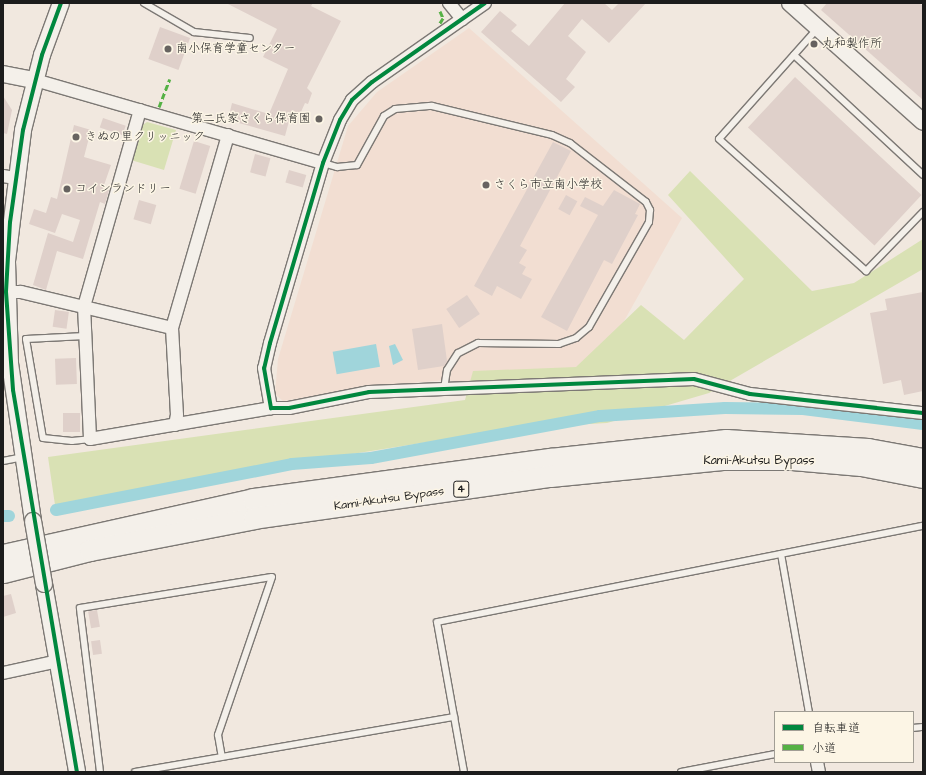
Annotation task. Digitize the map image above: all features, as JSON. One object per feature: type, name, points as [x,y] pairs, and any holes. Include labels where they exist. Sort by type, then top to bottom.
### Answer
[{"type":"highway","name":"Kami-Akutsu Bypass","points":[[3,555],[253,499],[550,459],[711,441],[868,449],[923,459]]},
{"type":"highway","name":"Kami-Akutsu Bypass","points":[[3,572],[90,550],[254,518],[550,476],[730,459],[860,465],[923,477]]},
{"type":"street","points":[[61,3],[35,80],[9,177],[5,329],[33,521],[77,772]]},
{"type":"street","points":[[449,3],[462,19]]},
{"type":"street","points":[[271,408],[266,362],[323,163],[340,120],[352,100],[372,82],[485,3]]},
{"type":"street","points":[[790,3],[923,122]]},
{"type":"street","points":[[3,74],[35,80],[323,163]]},
{"type":"street","points":[[140,110],[84,306],[90,439],[271,408],[289,408],[369,392],[444,388],[490,390],[694,379],[750,394],[923,413]]},
{"type":"street","points":[[175,425],[172,328],[228,135]]},
{"type":"street","points":[[6,292],[21,292],[172,328]]},
{"type":"street","points":[[3,674],[58,661]]},
{"type":"lane","points":[[144,3],[194,32],[250,38]]},
{"type":"lane","points":[[818,28],[719,139],[866,271],[923,212]]},
{"type":"lane","points":[[794,55],[923,175]]},
{"type":"lane","points":[[323,163],[337,167],[357,165],[384,116],[395,108],[432,106],[564,141],[628,188],[650,210],[649,222],[589,327],[576,338],[559,344],[478,343],[458,353],[447,370],[444,388]]},
{"type":"lane","points":[[85,336],[26,339],[43,438],[72,442],[90,439]]},
{"type":"lane","points":[[3,461],[24,457]]},
{"type":"lane","points":[[464,772],[437,622],[923,526]]},
{"type":"lane","points":[[781,554],[810,711]]},
{"type":"lane","points":[[100,772],[80,608],[272,576],[218,735],[222,757]]},
{"type":"lane","points":[[135,772],[454,717]]},
{"type":"lane","points":[[681,772],[774,754]]},
{"type":"shaded area","name":"さくら市立南小学校","points":[[469,28],[682,218],[592,378],[494,385],[446,380],[368,387],[283,401],[275,394],[278,359],[348,126],[377,92]]},
{"type":"green space","points":[[147,122],[176,130],[164,170],[131,160],[140,127]]},
{"type":"green space","points":[[690,171],[812,291],[854,283],[923,239],[923,269],[709,393],[607,423],[517,428],[194,479],[55,505],[48,457],[465,400],[473,371],[576,367],[641,305],[684,340],[744,279],[668,195]]},
{"type":"water","points":[[376,344],[380,367],[337,374],[333,352]]},
{"type":"water","points":[[395,344],[403,360],[393,365],[389,346]]},
{"type":"building","points":[[226,3],[313,3],[311,6],[341,21],[307,88],[312,93],[308,104],[305,103],[300,114],[292,110],[285,136],[228,120],[232,103],[269,114],[288,69],[263,57],[277,29]]},
{"type":"building","points":[[565,3],[604,3],[612,10],[619,3],[646,3],[609,43],[582,19],[568,36],[586,52],[566,79],[575,87],[561,102],[481,32],[500,11],[517,25],[511,31],[529,46]]},
{"type":"building","points":[[827,3],[919,3],[923,6],[923,100],[821,10]]},
{"type":"building","points":[[160,27],[190,38],[178,70],[148,59]]},
{"type":"building","points":[[795,77],[922,195],[874,245],[748,127]]},
{"type":"building","points":[[3,96],[12,110],[7,134],[3,133]]},
{"type":"building","points":[[103,118],[126,126],[122,135],[100,127]]},
{"type":"building","points":[[74,125],[91,130],[84,157],[111,165],[103,188],[109,190],[105,204],[100,202],[83,259],[57,251],[46,290],[33,285],[48,233],[73,242],[80,220],[62,214],[55,233],[29,224],[34,209],[46,213],[51,197],[57,199]]},
{"type":"building","points":[[194,141],[210,146],[196,194],[179,189]]},
{"type":"building","points":[[553,142],[571,151],[520,246],[527,250],[519,263],[526,267],[522,274],[532,279],[521,299],[497,286],[492,296],[474,286]]},
{"type":"building","points":[[255,154],[270,158],[266,176],[250,172]]},
{"type":"building","points":[[289,170],[306,175],[303,187],[285,182]]},
{"type":"building","points":[[614,190],[640,204],[635,214],[638,215],[612,264],[604,260],[567,331],[541,317],[598,215],[580,206],[585,197],[603,206]]},
{"type":"building","points":[[566,195],[577,201],[570,215],[558,209]]},
{"type":"building","points":[[139,200],[156,205],[151,224],[133,219]]},
{"type":"building","points":[[923,292],[923,391],[904,395],[901,380],[883,384],[870,313],[887,310],[885,299]]},
{"type":"building","points":[[467,295],[480,314],[459,328],[446,309]]},
{"type":"building","points":[[55,310],[69,312],[66,329],[53,327]]},
{"type":"building","points":[[442,324],[447,361],[444,366],[418,370],[412,329]]},
{"type":"building","points":[[76,358],[77,384],[56,385],[55,359]]},
{"type":"building","points":[[63,413],[80,413],[80,432],[63,432]]},
{"type":"building","points":[[11,594],[16,613],[3,617],[3,596]]},
{"type":"building","points":[[97,610],[100,627],[91,628],[88,612]]},
{"type":"building","points":[[100,640],[102,654],[93,655],[91,641]]},
{"type":"waterway","points":[[56,510],[292,464],[371,458],[600,416],[725,408],[803,409],[923,424]]},
{"type":"waterway","points":[[3,516],[9,516]]},
{"type":"marked path","points":[[440,11],[443,18],[440,23]]},
{"type":"marked path","points":[[159,107],[170,79]]},
{"type":"cycle path","points":[[61,3],[42,55],[23,130],[10,222],[6,292],[13,390],[77,772]]},
{"type":"cycle path","points":[[485,3],[372,82],[352,100],[340,120],[323,163],[264,368],[271,408],[289,408],[369,392],[694,379],[750,394],[923,413]]},
{"type":"place","name":"丸和製作所","points":[[814,44]]},
{"type":"place","name":"南小保育学童センター","points":[[168,49]]},
{"type":"place","name":"第二氏家さくら保育園","points":[[319,119]]},
{"type":"place","name":"きぬの里クリッニック","points":[[76,137]]},
{"type":"place","name":"さくら市立南小学校","points":[[486,185]]},
{"type":"place","name":"コインランドリー","points":[[67,189]]}]
